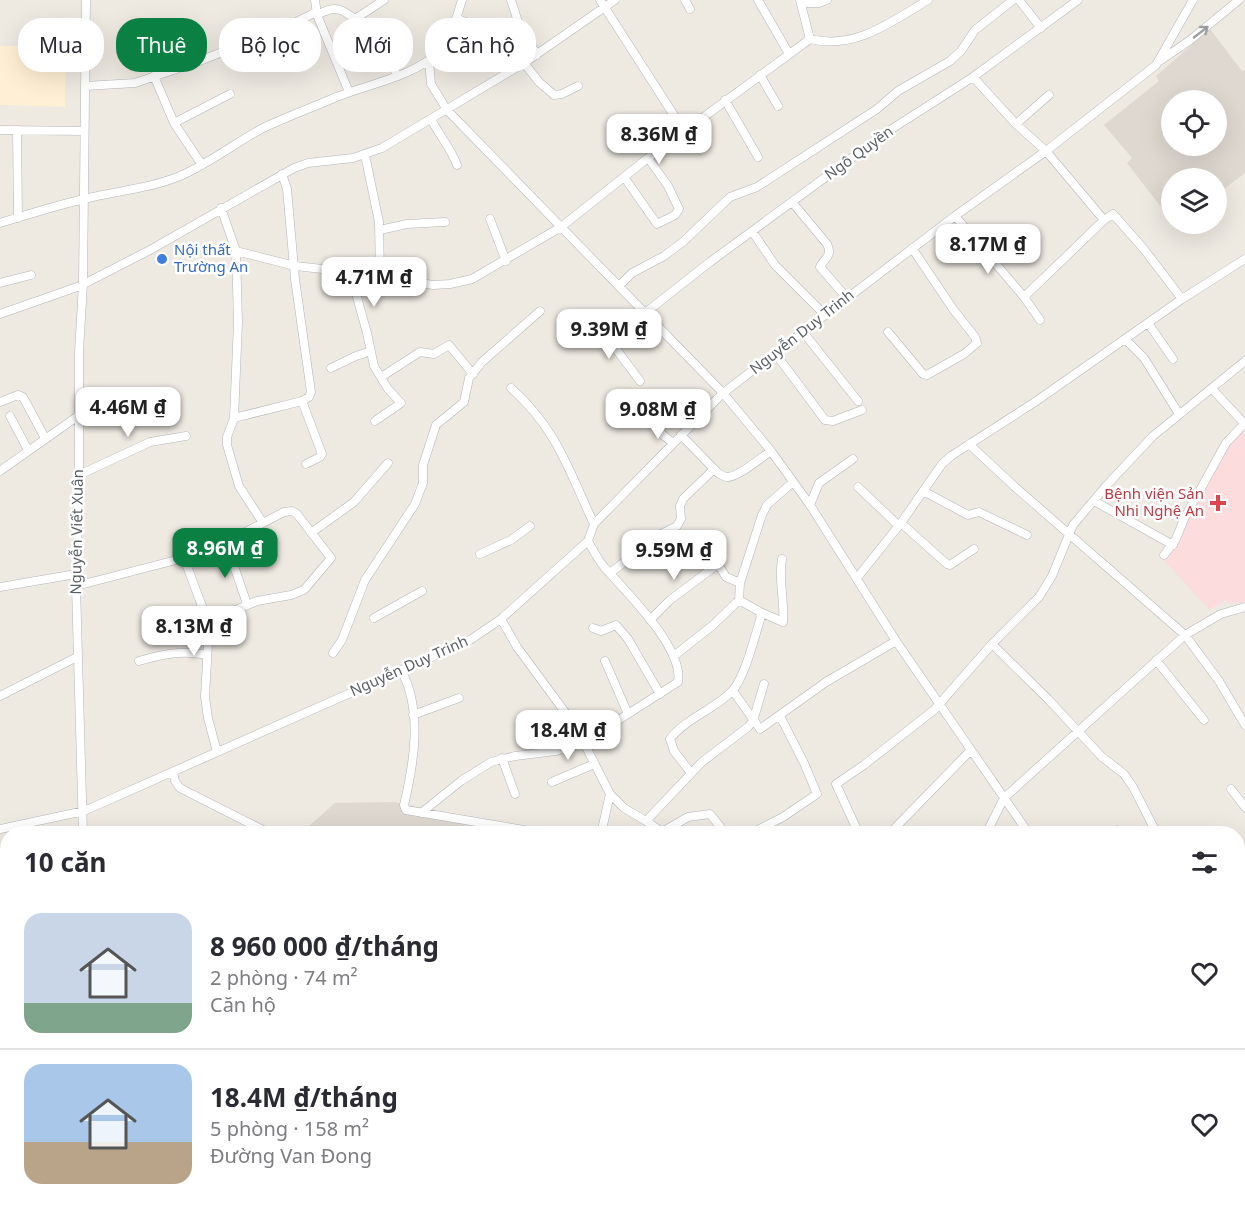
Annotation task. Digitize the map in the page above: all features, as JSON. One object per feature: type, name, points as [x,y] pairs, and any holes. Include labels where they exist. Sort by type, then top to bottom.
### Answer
[{"type":"street","name":"Nguyễn Viết Xuân","points":[[83,826],[76,574],[78,416],[83,284],[86,0]]},
{"type":"street","points":[[315,0],[317,14],[349,92]]},
{"type":"street","points":[[357,18],[384,0]]},
{"type":"street","points":[[456,18],[462,0]]},
{"type":"street","points":[[511,0],[519,24],[537,55],[602,4],[615,0]]},
{"type":"street","points":[[685,0],[690,9]]},
{"type":"street","points":[[758,0],[789,54]]},
{"type":"street","points":[[810,39],[800,2],[819,3],[827,0]]},
{"type":"street","points":[[236,251],[295,266],[433,285],[472,279],[561,227],[648,158],[810,39],[845,42],[868,35],[928,0]]},
{"type":"street","points":[[619,286],[632,273],[664,256],[684,241],[730,197],[757,187],[878,109],[898,91],[950,61],[961,51],[975,30],[1014,0]]},
{"type":"street","points":[[1019,0],[1041,28]]},
{"type":"street","name":"Ngô Quyền","points":[[645,313],[910,115],[973,77],[1078,0]]},
{"type":"street","points":[[1185,0],[1186,14]]},
{"type":"street","name":"Nguyễn Duy Trinh","points":[[15,826],[84,812],[470,640],[501,619],[588,541],[594,524],[723,393],[954,216],[1046,151],[1152,69],[1160,60],[1193,0]]},
{"type":"street","points":[[1160,60],[1189,41],[1239,0]]},
{"type":"street","points":[[602,4],[684,131]]},
{"type":"street","points":[[85,86],[135,83],[197,62],[327,10],[337,9],[353,18]]},
{"type":"street","points":[[0,223],[84,199],[179,176],[264,128],[349,92],[398,76],[425,62]]},
{"type":"street","points":[[396,72],[398,76]]},
{"type":"street","points":[[430,72],[431,84],[447,110],[723,393],[771,451],[810,505],[897,641],[1023,826]]},
{"type":"street","points":[[0,314],[83,284],[150,250],[282,174],[309,163],[365,155],[393,142],[509,72]]},
{"type":"street","points":[[528,72],[554,95],[562,94],[578,86]]},
{"type":"street","points":[[760,75],[778,105]]},
{"type":"street","points":[[154,76],[174,123],[202,165]]},
{"type":"street","points":[[973,77],[1016,124],[1046,151],[1104,220]]},
{"type":"street","points":[[174,123],[230,94]]},
{"type":"street","points":[[1016,124],[1049,95]]},
{"type":"street","points":[[725,100],[758,157]]},
{"type":"street","points":[[431,119],[457,165]]},
{"type":"street","points":[[0,130],[84,131]]},
{"type":"street","points":[[17,130],[18,218]]},
{"type":"street","points":[[365,155],[380,230],[380,276]]},
{"type":"street","points":[[624,177],[657,224],[678,212],[668,186],[648,158]]},
{"type":"street","points":[[234,418],[302,401],[309,396],[311,387],[287,189],[282,174]]},
{"type":"street","points":[[792,202],[827,244],[829,256],[820,267],[847,298]]},
{"type":"street","points":[[222,208],[236,251],[238,322],[234,418],[227,436],[231,461],[239,486],[262,523]]},
{"type":"street","points":[[1024,297],[1113,214],[1143,248],[1182,299]]},
{"type":"street","points":[[954,216],[1024,297],[1040,320]]},
{"type":"street","points":[[490,219],[506,261]]},
{"type":"street","points":[[380,230],[407,224],[445,222]]},
{"type":"street","points":[[752,231],[775,265],[825,315]]},
{"type":"street","points":[[888,332],[923,374],[927,375],[964,354],[977,343],[912,248]]},
{"type":"street","points":[[857,578],[900,524],[942,464],[969,444],[1053,391],[1182,299],[1245,259]]},
{"type":"street","points":[[350,272],[374,366],[401,403],[375,421]]},
{"type":"street","points":[[0,283],[31,275]]},
{"type":"street","points":[[333,653],[342,640],[365,580],[415,504],[423,483],[423,465],[436,424],[464,402],[470,378],[482,362],[540,311]]},
{"type":"street","points":[[1148,323],[1173,358]]},
{"type":"street","points":[[606,324],[614,345],[640,381]]},
{"type":"street","points":[[803,332],[858,401]]},
{"type":"street","points":[[1125,339],[1144,358],[1179,414]]},
{"type":"street","points":[[381,377],[420,352],[434,354],[449,345],[472,374]]},
{"type":"street","points":[[331,368],[371,351]]},
{"type":"street","points":[[776,354],[825,420],[833,421],[862,410]]},
{"type":"street","points":[[855,826],[836,784],[934,710],[992,644],[1039,597],[1052,576],[1068,534],[1077,520],[1129,461],[1179,414],[1245,361]]},
{"type":"street","points":[[511,388],[551,432],[594,524]]},
{"type":"street","points":[[1164,555],[1173,545],[1212,466],[1226,443],[1245,424],[1212,389]]},
{"type":"street","points":[[0,402],[18,395],[23,397],[45,438]]},
{"type":"street","points":[[302,401],[322,454],[306,464]]},
{"type":"street","points":[[642,409],[663,435],[673,443]]},
{"type":"street","points":[[10,416],[28,450]]},
{"type":"street","points":[[0,471],[78,416]]},
{"type":"street","points":[[681,435],[714,469],[726,477],[730,477],[771,451]]},
{"type":"street","points":[[79,475],[150,442],[186,436]]},
{"type":"street","points":[[969,444],[1068,534],[1185,635],[1219,681],[1245,725]]},
{"type":"street","points":[[810,505],[819,483],[853,459]]},
{"type":"street","points":[[311,533],[354,502],[388,463]]},
{"type":"street","points":[[610,573],[659,535],[677,526],[681,519],[680,506],[685,495],[714,469]]},
{"type":"street","points":[[675,655],[712,626],[739,600],[740,583],[767,505],[793,482]]},
{"type":"street","points":[[858,487],[947,564],[950,565],[974,549]]},
{"type":"street","points":[[923,491],[968,515],[978,512],[1026,535]]},
{"type":"street","points":[[1094,501],[1173,545]]},
{"type":"street","points":[[76,586],[207,552],[284,512],[292,511],[302,519],[331,558],[308,587],[291,595],[247,604],[208,622]]},
{"type":"street","points":[[480,554],[511,540],[530,525]]},
{"type":"street","points":[[421,813],[482,767],[502,758],[556,750],[584,742],[678,682],[680,676],[675,655],[650,620],[604,567],[588,541]]},
{"type":"street","points":[[223,544],[234,566],[247,604]]},
{"type":"street","points":[[711,553],[726,577],[740,583]]},
{"type":"street","points":[[184,558],[210,631],[206,707],[217,752]]},
{"type":"street","points":[[739,600],[783,622],[780,571],[782,559]]},
{"type":"street","points":[[650,620],[670,600],[718,564]]},
{"type":"street","points":[[0,586],[76,574]]},
{"type":"street","points":[[374,618],[422,591]]},
{"type":"street","points":[[990,826],[1004,798],[1185,635],[1221,614],[1245,607]]},
{"type":"street","points":[[692,773],[674,751],[670,739],[684,726],[733,691],[762,613]]},
{"type":"street","points":[[501,619],[517,647],[576,727],[610,794],[624,808],[653,826]]},
{"type":"street","points":[[593,628],[601,631],[616,625],[628,639],[660,694]]},
{"type":"street","points":[[733,691],[760,729],[780,717],[826,682],[897,641]]},
{"type":"street","points":[[992,644],[1102,757],[1128,779],[1153,826]]},
{"type":"street","points":[[139,661],[161,654],[186,652],[207,655]]},
{"type":"street","points":[[0,696],[77,657]]},
{"type":"street","points":[[1156,660],[1204,720]]},
{"type":"street","points":[[605,661],[628,714]]},
{"type":"street","points":[[401,670],[409,689],[413,715],[414,749],[404,805],[406,810],[500,826]]},
{"type":"street","points":[[646,821],[711,753],[753,721],[764,684]]},
{"type":"street","points":[[413,715],[459,698]]},
{"type":"street","points":[[772,826],[817,794],[780,717]]},
{"type":"street","points":[[897,826],[971,750]]},
{"type":"street","points":[[502,758],[516,794]]},
{"type":"street","points":[[552,782],[594,764]]},
{"type":"street","points":[[173,772],[180,788],[255,826]]},
{"type":"street","points":[[1231,789],[1245,807]]},
{"type":"street","points":[[604,826],[610,794]]},
{"type":"street","points":[[674,826],[688,817],[710,814],[720,826]]},
{"type":"shaded area","points":[[1210,29],[1242,71],[1245,70],[1245,173],[1227,186],[1227,168],[1161,168],[1161,207],[1127,163],[1132,158],[1104,125],[1159,81],[1156,76]]},
{"type":"shaded area","points":[[0,46],[18,46],[18,72],[66,72],[65,107],[0,105]]},
{"type":"shaded area","name":"Bệnh viện Sản Nhi Nghệ An","points":[[1241,431],[1245,433],[1245,602],[1230,603],[1225,600],[1209,609],[1161,557],[1217,452]]},
{"type":"shaded area","points":[[394,802],[510,826],[309,826],[335,803]]},
{"type":"place","name":"Nội thất Trường An","points":[[162,259]]},
{"type":"place","name":"Bệnh viện Sản Nhi Nghệ An","points":[[1218,503]]}]
